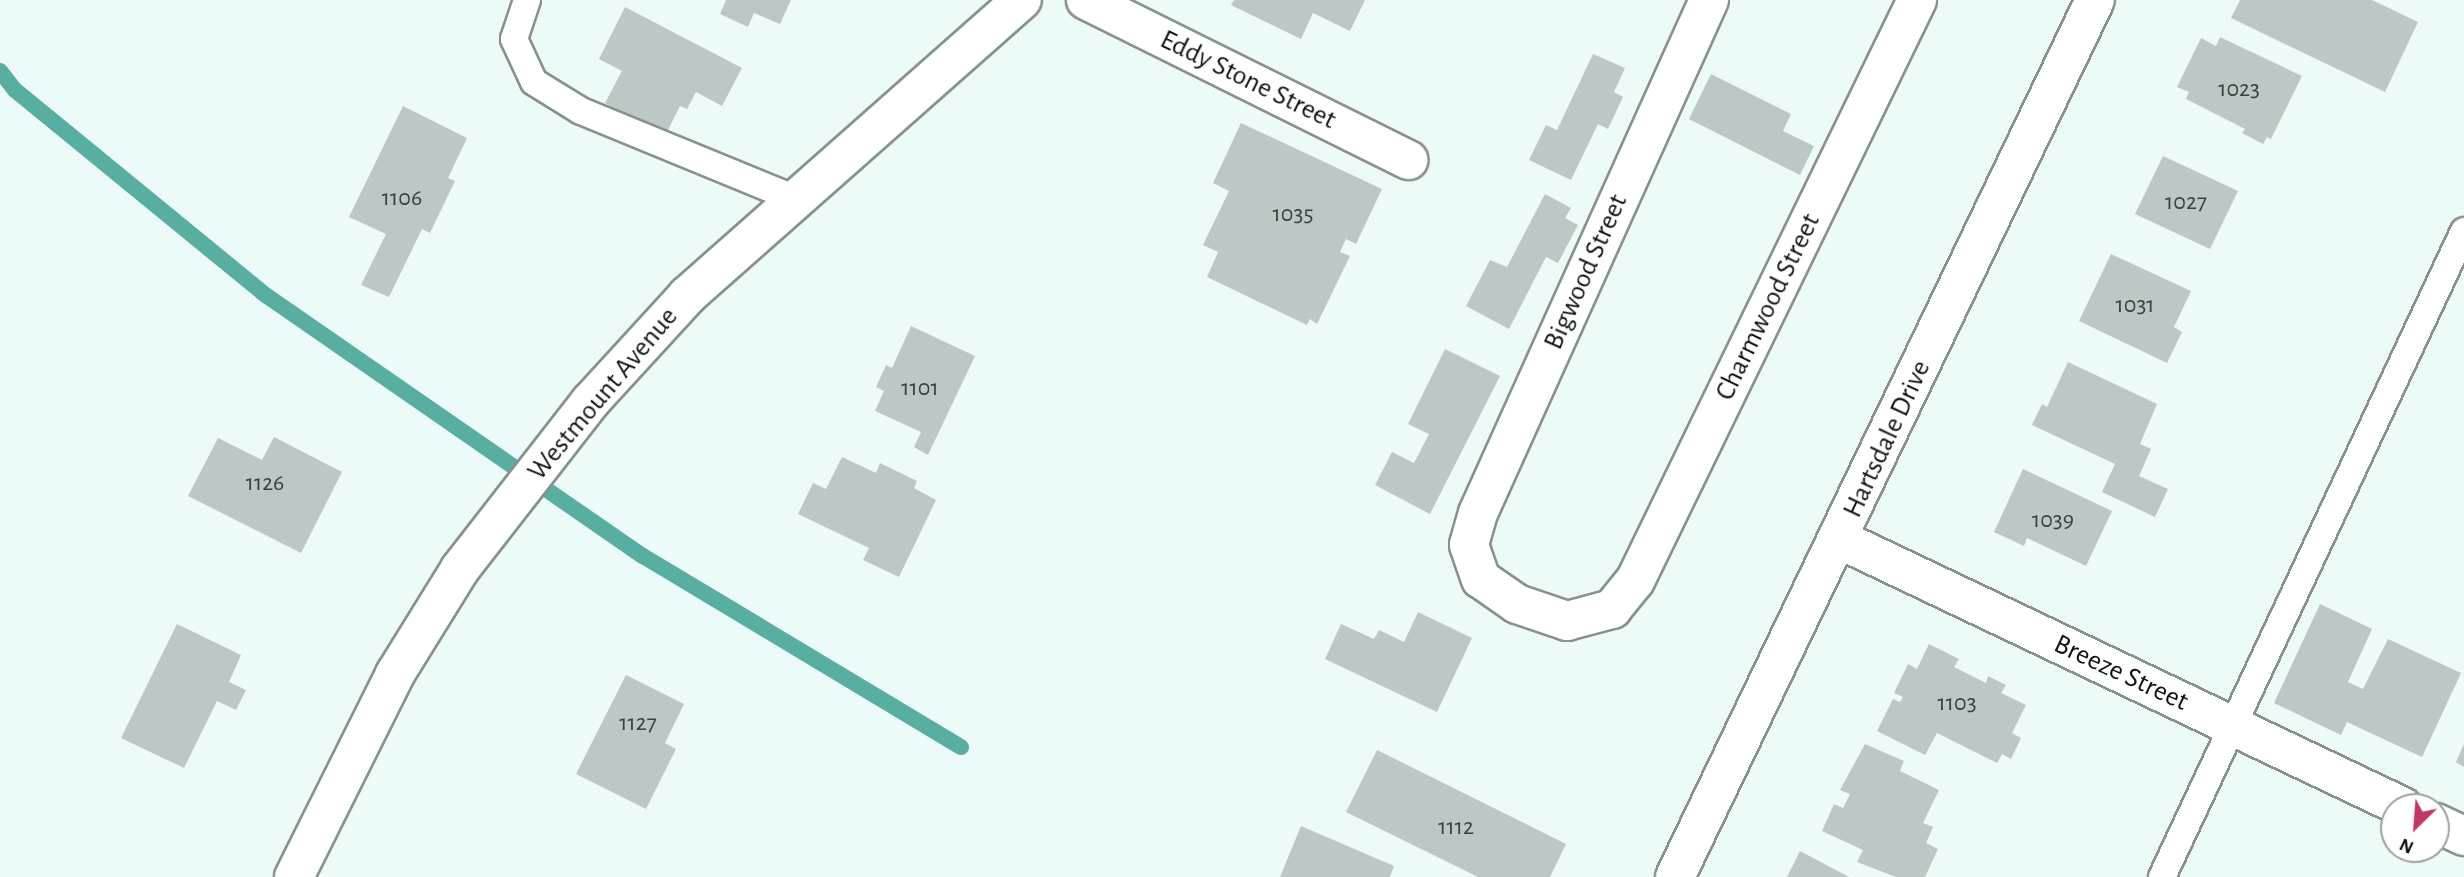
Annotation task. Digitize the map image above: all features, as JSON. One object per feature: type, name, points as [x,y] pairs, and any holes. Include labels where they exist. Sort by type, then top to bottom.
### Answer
[{"type":"street","name":"Westmount Avenue","points":[[294,877],[395,674],[460,569],[590,402],[687,296],[1022,0]]},
{"type":"street","name":"Eddy Stone Street","points":[[1086,0],[1409,160]]},
{"type":"street","name":"Bigwood Street","points":[[1612,609],[1567,621],[1517,604],[1481,579],[1469,545],[1478,513],[1709,0]]},
{"type":"street","name":"Charmwood Street","points":[[1612,609],[1634,581],[1917,0]]},
{"type":"street","name":"Hartsdale Drive","points":[[1675,877],[1839,539],[2083,4]]},
{"type":"street","name":"Breeze Street","points":[[1839,539],[2380,796]]},
{"type":"lane","points":[[527,0],[514,39],[534,82],[581,111],[798,200]]},
{"type":"lane","points":[[2162,877],[2464,231]]},
{"type":"building","points":[[726,0],[791,0],[780,24],[754,13],[748,27],[720,14]]},
{"type":"building","points":[[1234,0],[1365,0],[1350,31],[1313,13],[1301,39],[1231,5]]},
{"type":"building","points":[[2240,0],[2372,0],[2418,22],[2385,92],[2231,18]]},
{"type":"building","points":[[625,7],[742,68],[722,106],[696,92],[687,109],[680,106],[664,138],[605,103],[622,71],[599,59]]},
{"type":"building","points":[[2220,37],[2302,76],[2271,139],[2267,137],[2263,144],[2242,133],[2245,129],[2186,99],[2189,92],[2177,87],[2201,38],[2216,46]]},
{"type":"building","points":[[1593,54],[1625,68],[1614,92],[1623,97],[1608,129],[1598,124],[1571,180],[1529,160],[1546,125],[1557,130]]},
{"type":"building","points":[[1711,74],[1791,114],[1783,131],[1814,146],[1800,175],[1689,119]]},
{"type":"building","points":[[403,106],[467,138],[448,178],[455,181],[430,233],[422,229],[389,297],[361,285],[386,234],[349,217]]},
{"type":"building","points":[[1241,123],[1382,189],[1356,244],[1346,239],[1340,252],[1350,256],[1317,324],[1310,319],[1307,325],[1207,277],[1218,252],[1203,245],[1229,191],[1213,183]]},
{"type":"building","points":[[2163,156],[2238,191],[2210,249],[2135,214]]},
{"type":"building","points":[[1545,194],[1571,208],[1565,218],[1578,225],[1558,263],[1546,257],[1509,329],[1466,306],[1490,260],[1507,267]]},
{"type":"building","points":[[2111,254],[2191,291],[2174,327],[2182,332],[2167,363],[2079,321]]},
{"type":"building","points":[[911,326],[975,356],[928,455],[914,447],[921,432],[875,411],[884,391],[876,387],[886,365],[892,368]]},
{"type":"building","points":[[1445,349],[1500,376],[1430,514],[1375,485],[1392,452],[1414,463],[1429,434],[1408,424]]},
{"type":"building","points":[[2068,362],[2157,404],[2140,444],[2151,449],[2139,476],[2168,489],[2155,517],[2102,492],[2115,464],[2032,425],[2042,404],[2047,407]]},
{"type":"building","points":[[274,437],[342,472],[301,553],[188,496],[218,438],[262,460]]},
{"type":"building","points":[[842,457],[876,473],[880,463],[917,481],[914,488],[936,500],[899,577],[863,560],[869,548],[798,514],[813,483],[826,489]]},
{"type":"building","points":[[2023,469],[2112,511],[2086,566],[2027,538],[2024,546],[1994,532]]},
{"type":"building","points":[[2320,604],[2372,629],[2348,682],[2363,689],[2388,639],[2461,673],[2422,757],[2347,722],[2341,735],[2274,703]]},
{"type":"building","points":[[1418,612],[1472,638],[1437,712],[1325,659],[1341,624],[1374,639],[1379,630],[1404,642]]},
{"type":"building","points":[[177,624],[241,655],[229,682],[246,690],[236,710],[217,701],[184,768],[121,738]]},
{"type":"building","points":[[1929,644],[1959,659],[1954,667],[1986,683],[1988,676],[2006,685],[2001,693],[2026,705],[2012,733],[2021,738],[2011,759],[2002,754],[1997,763],[1937,733],[1925,755],[1877,731],[1893,699],[1900,702],[1903,697],[1894,693],[1908,664],[1917,669]]},
{"type":"building","points":[[626,675],[684,704],[665,743],[676,749],[646,809],[576,774]]},
{"type":"building","points":[[1865,744],[1904,761],[1900,771],[1939,790],[1923,823],[1933,827],[1926,843],[1938,849],[1925,877],[1896,877],[1857,862],[1863,850],[1822,831],[1834,804],[1843,808],[1850,794],[1840,790]]},
{"type":"building","points":[[2464,744],[2464,767],[2456,762]]},
{"type":"building","points":[[1377,750],[1566,844],[1550,877],[1478,877],[1346,812]]},
{"type":"building","points":[[1301,826],[1394,866],[1390,877],[1280,877]]},
{"type":"building","points":[[1800,851],[1849,877],[1787,877]]},
{"type":"waterway","points":[[0,71],[15,90],[267,296],[643,556],[961,747]]}]
